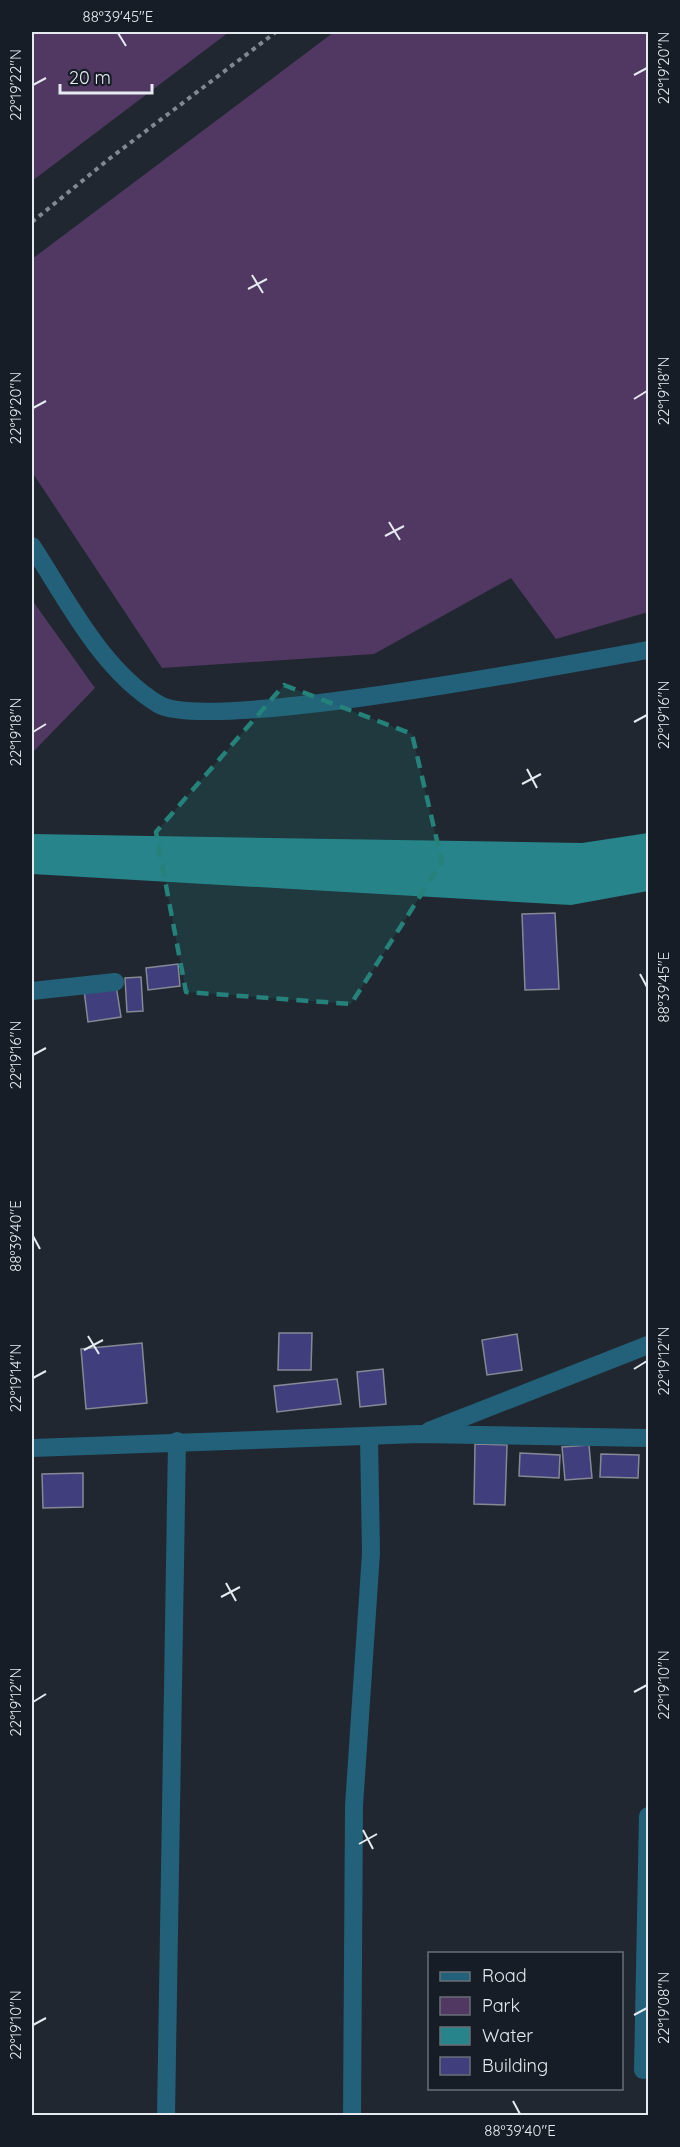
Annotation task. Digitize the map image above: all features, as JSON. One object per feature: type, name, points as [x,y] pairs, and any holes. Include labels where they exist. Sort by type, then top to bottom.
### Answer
[{"type":"street","points":[[32,546],[87,632],[123,678],[161,706],[209,713],[287,706],[475,680],[648,650]]},
{"type":"street","points":[[32,991],[115,982]]},
{"type":"street","points":[[419,1434],[648,1345]]},
{"type":"street","points":[[32,1448],[419,1434],[648,1438]]},
{"type":"street","points":[[352,2115],[354,1806],[371,1553],[369,1436]]},
{"type":"street","points":[[166,2115],[177,1441]]},
{"type":"street","points":[[643,2070],[648,1816]]},
{"type":"path","points":[[32,222],[109,159],[276,32]]},
{"type":"highlighted area","points":[[284,685],[412,734],[442,862],[351,1004],[186,992],[156,832]]},
{"type":"green space","points":[[32,32],[229,32],[32,181]]},
{"type":"green space","points":[[334,32],[648,32],[648,612],[556,639],[511,578],[374,654],[162,668],[32,472],[32,259]]},
{"type":"green space","points":[[32,600],[95,688],[32,753]]},
{"type":"water","points":[[648,833],[648,891],[571,905],[32,874],[32,834],[582,843]]},
{"type":"building","points":[[555,913],[559,989],[525,990],[522,914]]},
{"type":"building","points":[[178,964],[180,986],[148,990],[146,968]]},
{"type":"building","points":[[141,977],[143,1011],[127,1012],[125,978]]},
{"type":"building","points":[[116,985],[121,1017],[88,1022],[84,990]]},
{"type":"building","points":[[279,1333],[312,1333],[311,1370],[278,1370]]},
{"type":"building","points":[[517,1334],[522,1370],[487,1375],[482,1340]]},
{"type":"building","points":[[142,1343],[147,1403],[86,1409],[81,1349]]},
{"type":"building","points":[[383,1369],[386,1404],[360,1407],[357,1372]]},
{"type":"building","points":[[337,1379],[341,1404],[277,1412],[274,1386]]},
{"type":"building","points":[[475,1444],[507,1445],[505,1505],[474,1504]]},
{"type":"building","points":[[589,1445],[592,1478],[565,1480],[562,1447]]},
{"type":"building","points":[[520,1453],[560,1455],[559,1478],[519,1476]]},
{"type":"building","points":[[601,1454],[639,1455],[638,1478],[600,1477]]},
{"type":"building","points":[[83,1473],[83,1507],[43,1508],[42,1474]]}]
